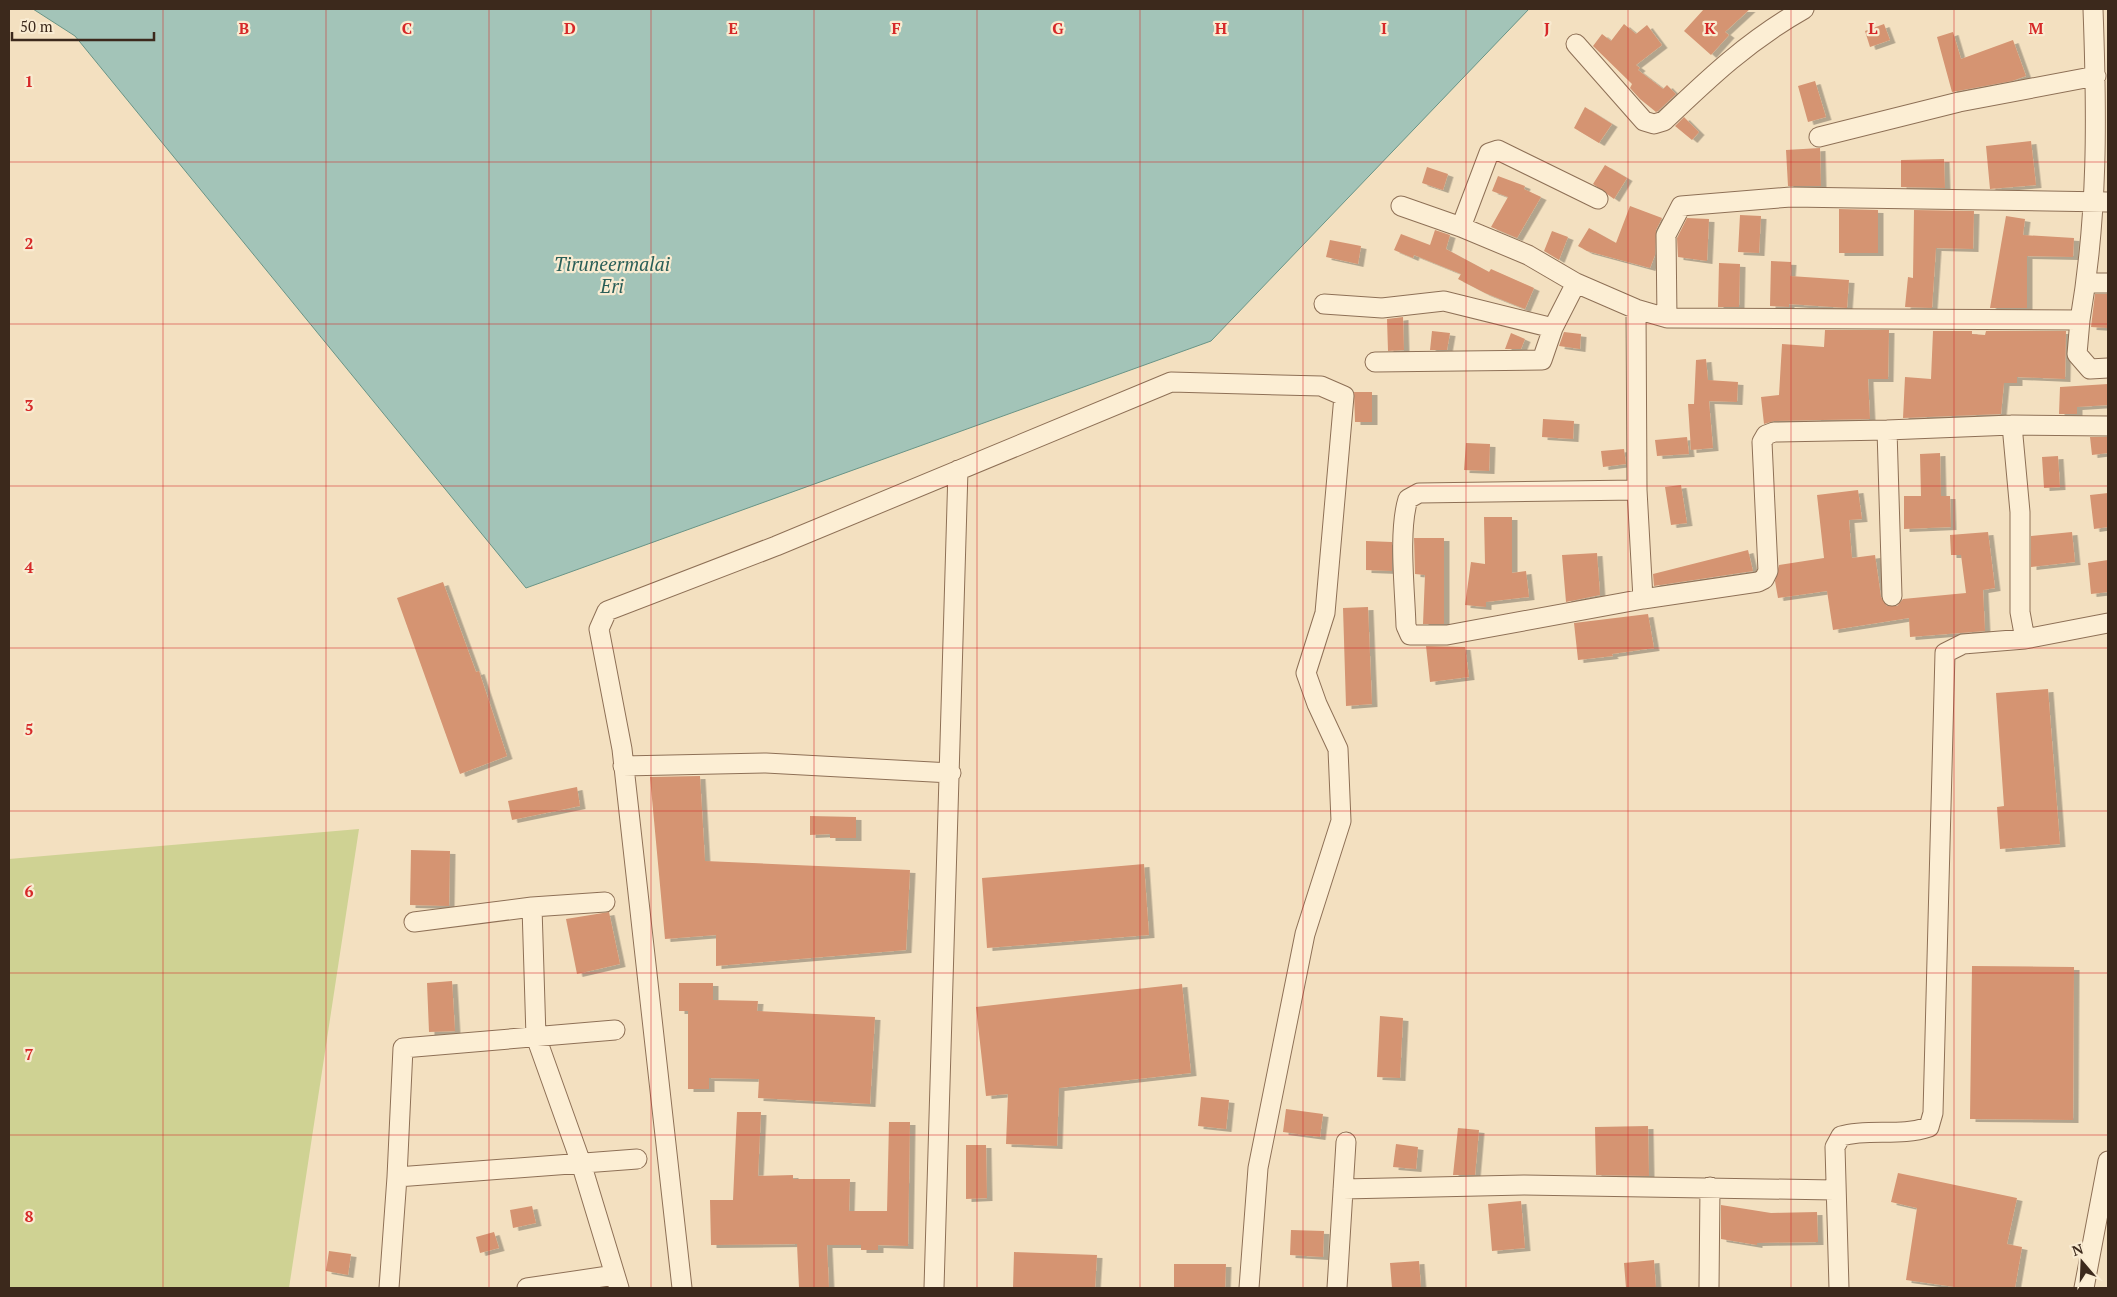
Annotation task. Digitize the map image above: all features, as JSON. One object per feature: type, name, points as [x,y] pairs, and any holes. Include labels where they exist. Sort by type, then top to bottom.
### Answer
[{"type":"street","points":[[1576,44],[1644,121],[1654,124],[1664,121],[1724,64],[1779,23],[1804,9]]},
{"type":"street","points":[[2093,9],[2100,88],[2101,202],[2086,283],[2076,354],[2090,369],[2108,368]]},
{"type":"street","points":[[1819,137],[1959,102],[2100,88]]},
{"type":"street","points":[[1461,227],[1489,153],[1493,150],[1498,150],[1598,199]]},
{"type":"street","points":[[1667,318],[1666,235],[1681,206],[1792,197],[2101,202]]},
{"type":"street","points":[[1401,206],[1461,227],[1528,255],[1576,283],[1636,309],[1667,318],[2080,320]]},
{"type":"street","points":[[1375,362],[1542,360],[1545,356],[1553,328],[1576,283]]},
{"type":"street","points":[[2086,283],[2108,284]]},
{"type":"street","points":[[1324,304],[1382,308],[1406,307],[1428,302],[1449,302],[1553,328]]},
{"type":"street","points":[[1636,309],[1637,490],[1642,599]]},
{"type":"street","points":[[682,1288],[624,766],[599,629],[607,611],[776,546],[1171,382],[1321,386],[1344,396],[1325,613],[1306,672],[1317,704],[1338,749],[1341,821],[1305,934],[1260,1159],[1249,1288]]},
{"type":"street","points":[[1637,490],[1420,493],[1414,496],[1408,500],[1404,511],[1406,626],[1410,634],[1447,635],[1642,599],[1758,582],[1764,579],[1768,571],[1762,442],[1766,435],[1774,432],[2012,425],[2108,426]]},
{"type":"street","points":[[2012,425],[2020,512],[2020,612],[2024,639]]},
{"type":"street","points":[[1887,430],[1892,596]]},
{"type":"street","points":[[934,1288],[958,470]]},
{"type":"street","points":[[1839,1288],[1834,1190],[1834,1147],[1840,1136],[1853,1132],[1914,1132],[1929,1127],[1933,1114],[1945,653],[1963,644],[2024,639],[2108,623]]},
{"type":"street","points":[[624,766],[766,763],[950,773]]},
{"type":"street","points":[[414,922],[532,907],[605,902]]},
{"type":"street","points":[[527,1288],[617,1282],[581,1163],[536,1037],[532,907]]},
{"type":"street","points":[[389,1288],[397,1177],[403,1048],[615,1030]]},
{"type":"street","points":[[1337,1288],[1346,1142]]},
{"type":"street","points":[[397,1177],[637,1159]]},
{"type":"street","points":[[2084,1288],[2108,1161]]},
{"type":"street","points":[[1343,1189],[1524,1185],[1834,1190]]},
{"type":"street","points":[[1709,1288],[1710,1187]]},
{"type":"green space","points":[[359,829],[289,1288],[9,1288],[9,859]]},
{"type":"water","name":"Tiruneermalai Eri","points":[[33,9],[1529,9],[1211,341],[526,588],[75,36]]},
{"type":"building","points":[[1704,9],[1750,9],[1725,32],[1729,35],[1711,55],[1684,31]]},
{"type":"building","points":[[1624,24],[1636,34],[1647,25],[1662,45],[1636,65],[1640,68],[1638,70],[1663,89],[1667,85],[1676,94],[1656,112],[1640,99],[1630,88],[1632,84],[1593,46],[1602,34],[1611,41]]},
{"type":"building","points":[[1884,24],[1890,40],[1870,47],[1865,31]]},
{"type":"building","points":[[1953,32],[1961,59],[2013,40],[2026,76],[2012,81],[1952,92],[1937,37]]},
{"type":"building","points":[[1815,81],[1826,117],[1808,122],[1798,86]]},
{"type":"building","points":[[1585,107],[1612,124],[1599,143],[1574,128]]},
{"type":"building","points":[[1684,117],[1699,132],[1692,140],[1675,126]]},
{"type":"building","points":[[2031,141],[2036,185],[1990,189],[1986,146]]},
{"type":"building","points":[[1820,148],[1821,186],[1788,186],[1786,150]]},
{"type":"building","points":[[1944,159],[1945,188],[1901,187],[1901,160]]},
{"type":"building","points":[[1605,165],[1627,178],[1614,199],[1593,184]]},
{"type":"building","points":[[1427,167],[1448,174],[1443,190],[1422,183]]},
{"type":"building","points":[[1498,176],[1525,186],[1524,189],[1541,197],[1517,238],[1491,227],[1508,197],[1492,191]]},
{"type":"building","points":[[1630,206],[1662,218],[1656,230],[1655,255],[1650,268],[1587,251],[1578,246],[1589,228],[1616,243]]},
{"type":"building","points":[[1839,209],[1878,210],[1878,253],[1839,253]]},
{"type":"building","points":[[1914,210],[1974,211],[1973,249],[1936,248],[1932,308],[1905,307],[1908,277],[1913,278]]},
{"type":"building","points":[[1740,215],[1761,216],[1759,253],[1738,252]]},
{"type":"building","points":[[2006,216],[2025,219],[2023,235],[2074,238],[2073,257],[2027,256],[2027,308],[1990,308]]},
{"type":"building","points":[[1687,218],[1709,219],[1707,261],[1678,257],[1677,238]]},
{"type":"building","points":[[1435,230],[1450,235],[1446,249],[1489,272],[1491,269],[1534,288],[1525,309],[1485,293],[1458,279],[1461,274],[1414,255],[1413,258],[1394,250],[1401,234],[1430,245]]},
{"type":"building","points":[[1552,231],[1568,237],[1559,260],[1544,251]]},
{"type":"building","points":[[1330,240],[1361,246],[1358,264],[1326,257]]},
{"type":"building","points":[[1771,261],[1791,262],[1790,276],[1849,280],[1847,308],[1789,304],[1789,307],[1770,306]]},
{"type":"building","points":[[1719,263],[1740,264],[1739,307],[1718,307]]},
{"type":"building","points":[[2095,294],[2108,294],[2108,328],[2091,327]]},
{"type":"building","points":[[1403,317],[1404,350],[1388,351],[1387,319]]},
{"type":"building","points":[[1825,330],[1889,330],[1888,379],[1868,379],[1870,419],[1774,421],[1764,424],[1761,397],[1779,395],[1782,344],[1824,347]]},
{"type":"building","points":[[1432,331],[1450,333],[1447,350],[1430,350]]},
{"type":"building","points":[[1933,331],[1972,331],[1972,334],[1985,335],[1986,331],[2066,331],[2065,379],[2017,377],[2017,383],[2004,383],[2001,414],[1903,418],[1905,377],[1931,379]]},
{"type":"building","points":[[1564,332],[1581,334],[1580,349],[1559,346]]},
{"type":"building","points":[[1511,333],[1525,339],[1521,349],[1505,349]]},
{"type":"building","points":[[1706,359],[1708,380],[1738,382],[1737,402],[1709,401],[1713,448],[1691,450],[1688,404],[1694,404],[1696,360]]},
{"type":"building","points":[[2108,384],[2108,405],[2077,407],[2077,414],[2059,414],[2060,387]]},
{"type":"building","points":[[1354,392],[1372,392],[1372,422],[1355,422]]},
{"type":"building","points":[[1543,419],[1574,421],[1573,439],[1542,437]]},
{"type":"building","points":[[1687,437],[1689,454],[1657,456],[1655,440]]},
{"type":"building","points":[[2090,437],[2108,437],[2108,453],[2092,455]]},
{"type":"building","points":[[1466,443],[1490,444],[1489,471],[1464,470]]},
{"type":"building","points":[[1624,449],[1626,464],[1603,467],[1601,451]]},
{"type":"building","points":[[1940,453],[1941,496],[1950,496],[1951,527],[1904,529],[1904,496],[1921,496],[1920,454]]},
{"type":"building","points":[[2058,456],[2060,487],[2044,488],[2042,457]]},
{"type":"building","points":[[1681,485],[1687,523],[1671,525],[1665,487]]},
{"type":"building","points":[[1858,490],[1862,519],[1849,520],[1852,558],[1875,555],[1881,597],[1887,606],[1897,606],[1903,599],[1966,593],[1961,555],[1951,555],[1950,535],[1988,532],[1995,588],[1983,590],[1985,631],[1910,637],[1909,618],[1833,630],[1827,591],[1778,598],[1775,581],[1779,565],[1824,558],[1817,495]]},
{"type":"building","points":[[2108,493],[2108,527],[2094,529],[2090,495]]},
{"type":"building","points":[[1484,517],[1512,517],[1512,573],[1526,571],[1529,597],[1486,602],[1486,607],[1465,605],[1471,562],[1485,564]]},
{"type":"building","points":[[2072,532],[2075,562],[2031,567],[2031,536]]},
{"type":"building","points":[[1414,538],[1444,538],[1444,624],[1423,624],[1425,575],[1415,574]]},
{"type":"building","points":[[1366,541],[1392,542],[1392,571],[1366,570]]},
{"type":"building","points":[[1748,550],[1753,571],[1654,586],[1653,574]]},
{"type":"building","points":[[1597,553],[1600,595],[1566,602],[1562,555]]},
{"type":"building","points":[[2108,560],[2108,592],[2091,594],[2088,563]]},
{"type":"building","points":[[443,582],[476,672],[479,671],[507,756],[460,774],[397,598]]},
{"type":"building","points":[[1368,607],[1372,704],[1346,706],[1343,608]]},
{"type":"building","points":[[1648,614],[1654,648],[1612,654],[1613,656],[1578,660],[1574,623]]},
{"type":"building","points":[[1426,646],[1465,647],[1469,677],[1430,682]]},
{"type":"building","points":[[2048,689],[2060,844],[2000,849],[1997,807],[2004,806],[1996,693]]},
{"type":"building","points":[[700,776],[705,861],[910,870],[906,950],[716,966],[716,935],[665,939],[650,777]]},
{"type":"building","points":[[577,787],[580,806],[512,820],[508,801]]},
{"type":"building","points":[[810,816],[856,817],[856,838],[830,838],[830,834],[810,835]]},
{"type":"building","points":[[411,850],[450,851],[449,906],[410,905]]},
{"type":"building","points":[[1144,864],[1149,935],[987,948],[982,878]]},
{"type":"building","points":[[609,912],[620,964],[577,974],[566,919]]},
{"type":"building","points":[[1972,966],[2074,967],[2073,1120],[1970,1119]]},
{"type":"building","points":[[452,981],[455,1031],[429,1032],[427,983]]},
{"type":"building","points":[[679,983],[713,983],[713,1000],[758,1001],[757,1011],[875,1017],[870,1104],[758,1098],[759,1079],[709,1078],[709,1089],[688,1089],[688,1011],[679,1011]]},
{"type":"building","points":[[1182,984],[1191,1073],[1059,1088],[1057,1146],[1006,1144],[1008,1094],[986,1096],[976,1007]]},
{"type":"building","points":[[1380,1016],[1403,1018],[1400,1078],[1377,1077]]},
{"type":"building","points":[[1201,1097],[1229,1100],[1226,1129],[1198,1126]]},
{"type":"building","points":[[1286,1109],[1323,1114],[1320,1137],[1283,1132]]},
{"type":"building","points":[[737,1112],[761,1112],[758,1176],[793,1175],[793,1179],[850,1179],[849,1211],[887,1211],[889,1122],[910,1122],[908,1246],[878,1245],[878,1250],[861,1250],[861,1245],[827,1245],[829,1288],[799,1288],[797,1244],[711,1245],[710,1200],[733,1200]]},
{"type":"building","points":[[1648,1126],[1649,1176],[1596,1175],[1595,1127]]},
{"type":"building","points":[[1458,1128],[1479,1130],[1475,1175],[1453,1175]]},
{"type":"building","points":[[1396,1144],[1418,1147],[1416,1169],[1393,1167]]},
{"type":"building","points":[[966,1145],[986,1145],[987,1198],[966,1199]]},
{"type":"building","points":[[1898,1173],[2017,1198],[2007,1244],[2022,1247],[2015,1288],[1962,1288],[1906,1280],[1917,1208],[1891,1202]]},
{"type":"building","points":[[1521,1201],[1525,1248],[1492,1251],[1488,1204]]},
{"type":"building","points":[[1721,1205],[1771,1213],[1817,1212],[1818,1242],[1757,1243],[1757,1245],[1721,1239]]},
{"type":"building","points":[[532,1206],[536,1223],[513,1228],[510,1210]]},
{"type":"building","points":[[1291,1230],[1324,1231],[1323,1257],[1290,1255]]},
{"type":"building","points":[[494,1232],[499,1248],[480,1253],[476,1237]]},
{"type":"building","points":[[329,1251],[351,1254],[348,1275],[326,1271]]},
{"type":"building","points":[[1014,1252],[1097,1255],[1095,1288],[1013,1288]]},
{"type":"building","points":[[1654,1260],[1656,1288],[1626,1288],[1624,1263]]},
{"type":"building","points":[[1419,1261],[1421,1288],[1392,1288],[1390,1263]]},
{"type":"building","points":[[1174,1264],[1226,1264],[1225,1288],[1174,1288]]}]
